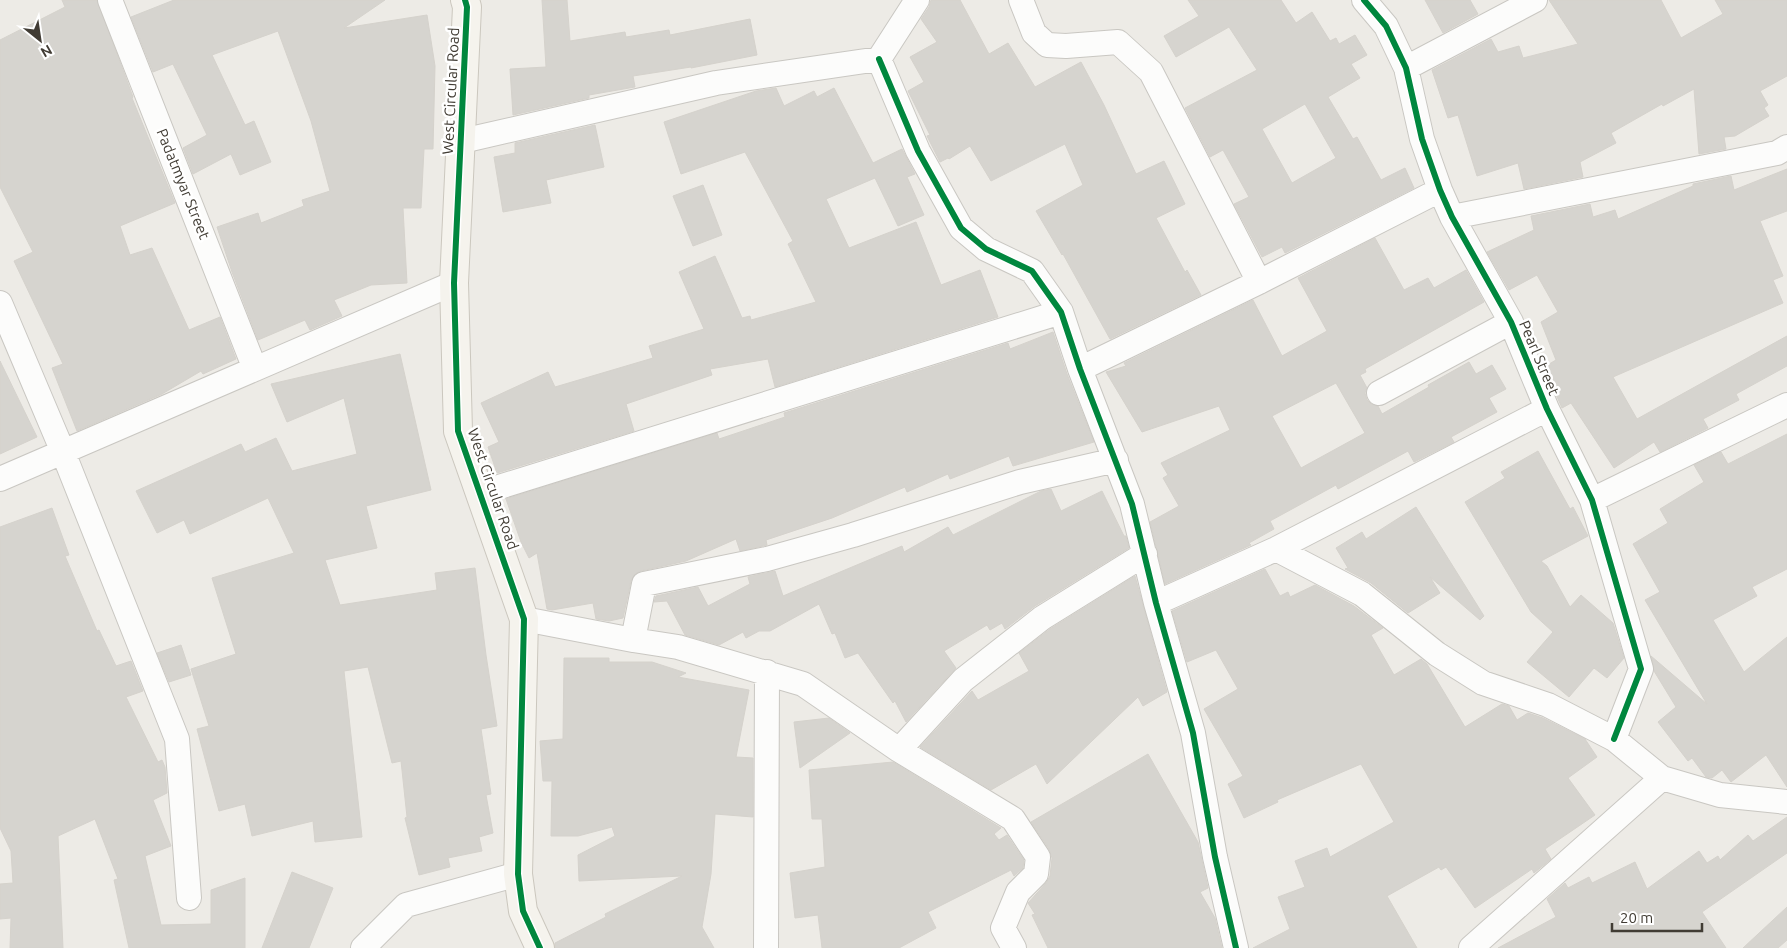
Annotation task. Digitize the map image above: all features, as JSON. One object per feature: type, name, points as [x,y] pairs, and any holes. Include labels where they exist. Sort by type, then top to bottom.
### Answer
[{"type":"street","name":"Padatmyar Street","points":[[110,0],[255,369]]},
{"type":"street","name":"West Circular Road","points":[[465,0],[467,8],[462,141],[454,283],[458,430],[524,619],[518,874],[523,911],[540,948]]},
{"type":"street","points":[[462,141],[716,83],[879,59],[917,0]]},
{"type":"street","points":[[1020,0],[1034,33],[1048,45],[1066,46],[1118,42],[1151,72],[1259,282]]},
{"type":"street","name":"Pearl Street","points":[[1364,0],[1386,26],[1406,68],[1422,139],[1440,190],[1452,217],[1511,322],[1547,409],[1592,500],[1641,669],[1614,739]]},
{"type":"street","points":[[1406,68],[1535,0]]},
{"type":"street","points":[[879,59],[918,151],[960,228],[986,249],[1032,271],[1061,312],[1080,368],[1132,504],[1156,603],[1192,733],[1215,857],[1236,948]]},
{"type":"street","points":[[1452,217],[1777,153],[1787,147]]},
{"type":"street","points":[[1080,368],[1259,282],[1440,190]]},
{"type":"street","points":[[0,479],[454,283]]},
{"type":"street","points":[[0,304],[63,452],[177,739],[189,898]]},
{"type":"street","points":[[480,493],[1061,312]]},
{"type":"street","points":[[1379,393],[1511,322]]},
{"type":"street","points":[[1592,500],[1787,406]]},
{"type":"street","points":[[1156,603],[1276,549],[1547,409]]},
{"type":"street","points":[[633,640],[644,584],[767,559],[854,535],[1020,482],[1116,460]]},
{"type":"street","points":[[1276,549],[1362,594],[1437,654],[1483,683],[1548,705],[1614,739],[1662,778],[1720,795],[1787,802]]},
{"type":"street","points":[[899,750],[963,680],[1042,618],[1145,554]]},
{"type":"street","points":[[524,619],[678,647],[803,684],[899,750],[1013,819],[1038,857],[1036,874],[1018,892],[1003,928],[1014,948]]},
{"type":"street","points":[[766,672],[766,948]]},
{"type":"street","points":[[1471,948],[1662,778]]},
{"type":"street","points":[[363,948],[406,905],[518,874]]},
{"type":"building","points":[[62,0],[97,0],[132,98],[175,203],[120,226],[130,255],[152,248],[189,330],[220,317],[236,359],[203,374],[201,371],[162,394],[77,431],[52,368],[63,364],[14,261],[33,252],[0,187],[0,40],[65,7]]},
{"type":"building","points":[[174,0],[385,0],[344,28],[427,15],[435,66],[433,149],[424,149],[421,208],[403,208],[407,283],[371,285],[334,300],[342,316],[310,330],[305,320],[258,340],[217,227],[258,213],[261,223],[304,206],[302,200],[330,191],[311,121],[278,31],[212,55],[245,125],[254,121],[271,162],[240,175],[231,154],[193,174],[183,148],[207,135],[173,64],[153,72],[131,17]]},
{"type":"building","points":[[542,0],[567,0],[570,41],[625,32],[626,37],[669,30],[670,35],[750,19],[757,55],[691,68],[633,76],[635,87],[589,95],[589,98],[513,115],[510,69],[546,67]]},
{"type":"building","points":[[931,0],[960,0],[989,54],[1008,43],[1035,87],[1081,62],[1104,105],[1136,174],[1164,161],[1185,204],[1156,218],[1185,272],[1187,270],[1201,295],[1110,339],[1063,254],[1036,211],[1083,185],[1065,144],[991,181],[970,146],[949,159],[940,162],[927,136],[930,135],[908,91],[924,82],[910,57],[937,42],[921,19]]},
{"type":"building","points":[[1188,0],[1281,0],[1296,23],[1312,12],[1330,41],[1336,38],[1339,44],[1355,35],[1367,55],[1351,64],[1360,78],[1328,97],[1353,139],[1357,137],[1381,180],[1405,168],[1414,188],[1285,253],[1282,247],[1262,257],[1234,204],[1249,197],[1223,150],[1210,157],[1185,108],[1257,70],[1229,27],[1176,57],[1164,36],[1199,16]],"holes":[[[1305,104],[1336,158],[1292,183],[1262,129]]]},
{"type":"building","points":[[1425,0],[1470,0],[1478,14],[1443,33]]},
{"type":"building","points":[[1549,0],[1661,0],[1681,38],[1723,14],[1715,0],[1787,0],[1787,76],[1760,91],[1768,105],[1764,108],[1769,116],[1735,136],[1724,137],[1726,149],[1699,154],[1694,89],[1663,106],[1662,104],[1611,133],[1616,143],[1580,162],[1583,177],[1524,189],[1518,163],[1477,176],[1458,115],[1448,118],[1432,70],[1491,39],[1498,52],[1519,46],[1523,58],[1578,44]]},
{"type":"building","points":[[776,88],[784,106],[814,91],[817,97],[834,88],[873,163],[902,149],[915,174],[907,177],[924,215],[898,226],[875,178],[826,199],[849,248],[916,222],[941,285],[980,270],[998,317],[775,387],[768,359],[710,369],[712,375],[626,404],[634,431],[497,473],[488,447],[499,442],[481,403],[548,372],[555,387],[653,358],[649,346],[704,329],[679,272],[715,256],[742,318],[750,316],[751,320],[816,302],[788,244],[793,241],[745,152],[681,174],[664,122],[756,91]]},
{"type":"building","points":[[595,125],[604,167],[546,180],[551,203],[503,212],[494,157],[515,153],[515,143]]},
{"type":"building","points":[[1787,169],[1787,211],[1760,221],[1783,276],[1773,280],[1783,303],[1613,377],[1637,419],[1787,336],[1787,366],[1736,394],[1739,400],[1703,419],[1708,428],[1660,452],[1654,442],[1614,468],[1571,403],[1562,408],[1544,367],[1556,360],[1541,322],[1558,312],[1537,275],[1509,290],[1487,252],[1534,230],[1531,216],[1590,204],[1593,217],[1615,210],[1618,219],[1693,186],[1693,184],[1731,176],[1734,190]]},
{"type":"building","points":[[703,185],[722,235],[693,246],[673,196]]},
{"type":"building","points":[[1375,238],[1404,290],[1428,278],[1434,288],[1466,270],[1484,302],[1365,369],[1366,372],[1360,375],[1367,388],[1365,393],[1367,400],[1371,404],[1378,406],[1382,414],[1469,362],[1476,374],[1492,365],[1506,389],[1489,398],[1497,412],[1451,437],[1454,442],[1414,462],[1408,451],[1338,489],[1336,485],[1270,521],[1274,529],[1249,543],[1251,545],[1165,584],[1150,522],[1179,506],[1163,478],[1168,475],[1161,463],[1230,430],[1219,406],[1142,432],[1106,372],[1126,366],[1124,363],[1253,300],[1282,356],[1327,331],[1298,278]],"holes":[[[1336,383],[1365,433],[1301,468],[1272,416]]]},
{"type":"building","points":[[1053,332],[1067,374],[1094,442],[1013,466],[1009,456],[950,479],[948,474],[907,492],[905,487],[832,518],[766,540],[767,545],[740,551],[736,539],[686,561],[641,571],[635,574],[631,581],[623,618],[609,621],[596,619],[593,603],[552,610],[547,609],[537,553],[529,558],[521,542],[506,499],[717,433],[719,439],[785,417],[784,413],[1008,343],[1010,349]]},
{"type":"building","points":[[400,354],[431,490],[366,506],[377,548],[325,560],[340,605],[437,590],[435,573],[475,568],[497,726],[481,729],[491,794],[486,795],[493,833],[479,837],[482,851],[448,858],[450,867],[419,875],[405,818],[407,817],[401,761],[392,763],[368,667],[344,671],[362,837],[315,842],[313,821],[252,836],[245,804],[219,811],[197,729],[209,726],[191,669],[236,654],[212,578],[294,553],[268,498],[190,534],[184,520],[157,533],[136,491],[241,444],[245,452],[276,438],[292,471],[357,454],[344,398],[287,422],[271,384]]},
{"type":"building","points":[[0,361],[37,437],[0,454]]},
{"type":"building","points":[[1787,434],[1787,569],[1752,587],[1757,596],[1713,620],[1744,672],[1787,637],[1787,787],[1766,755],[1731,782],[1722,770],[1712,778],[1706,777],[1692,758],[1688,761],[1658,722],[1676,707],[1654,671],[1651,656],[1707,704],[1645,600],[1660,592],[1633,544],[1668,523],[1660,509],[1704,482],[1694,465],[1721,452],[1728,464]]},
{"type":"building","points":[[1538,451],[1570,509],[1573,507],[1588,536],[1541,561],[1547,566],[1570,607],[1581,595],[1613,623],[1624,658],[1607,678],[1594,668],[1569,697],[1527,662],[1553,632],[1531,612],[1465,502],[1505,478],[1501,472]]},
{"type":"building","points":[[1051,489],[1061,511],[1102,491],[1124,536],[1126,536],[1129,548],[1035,606],[1005,629],[1002,623],[990,630],[987,625],[944,651],[956,668],[906,722],[895,701],[893,703],[858,653],[845,658],[835,633],[832,634],[819,604],[770,631],[759,631],[746,638],[743,632],[719,645],[685,635],[667,601],[654,602],[656,596],[698,587],[708,606],[750,584],[748,577],[775,571],[783,596],[902,546],[904,552],[948,527],[953,535],[1041,491]]},
{"type":"building","points":[[1416,507],[1484,616],[1480,620],[1430,577],[1440,593],[1408,613],[1371,583],[1345,569],[1348,568],[1336,548],[1362,532],[1366,539]]},
{"type":"building","points":[[52,508],[69,555],[65,556],[97,631],[99,630],[116,666],[131,661],[143,691],[126,697],[158,762],[162,760],[165,767],[167,793],[153,800],[171,846],[145,856],[161,925],[211,924],[211,890],[245,878],[245,948],[129,948],[114,880],[118,879],[95,819],[58,836],[63,948],[10,948],[11,918],[0,919],[0,884],[13,883],[11,851],[0,828],[0,527]]},
{"type":"building","points":[[1265,569],[1280,596],[1288,592],[1290,597],[1315,585],[1354,606],[1383,628],[1371,635],[1394,675],[1421,659],[1427,664],[1465,727],[1502,704],[1509,706],[1517,720],[1528,713],[1543,718],[1585,739],[1597,757],[1568,778],[1595,815],[1545,849],[1551,859],[1534,873],[1532,869],[1475,908],[1446,867],[1441,870],[1439,867],[1387,896],[1417,948],[1253,948],[1290,929],[1278,897],[1305,887],[1295,861],[1327,848],[1330,857],[1394,822],[1361,764],[1277,800],[1278,802],[1244,818],[1228,784],[1243,776],[1204,709],[1238,689],[1216,650],[1187,662],[1172,611]]},
{"type":"building","points":[[1135,576],[1167,692],[1143,706],[1138,697],[1047,784],[1036,764],[991,790],[920,747],[972,691],[978,700],[1029,671],[1019,653],[1050,629]]},
{"type":"building","points":[[181,645],[191,675],[169,682],[157,653]]},
{"type":"building","points":[[564,658],[609,658],[609,662],[652,662],[686,673],[678,677],[749,690],[736,757],[753,758],[753,817],[715,814],[711,874],[702,927],[714,948],[555,948],[555,943],[606,917],[605,914],[682,876],[579,881],[578,855],[615,836],[612,827],[578,836],[551,836],[552,781],[543,781],[540,741],[563,739]]},
{"type":"building","points":[[829,718],[850,733],[800,768],[794,722]]},
{"type":"building","points":[[1148,754],[1198,842],[1208,888],[1200,892],[1215,918],[1222,948],[1048,948],[1032,915],[1035,914],[1028,903],[1050,876],[1052,858],[1049,849],[1031,822]]},
{"type":"building","points":[[893,762],[1001,828],[994,834],[999,840],[1007,835],[1024,860],[1023,868],[1014,876],[1011,870],[928,912],[936,928],[899,948],[822,948],[818,915],[795,918],[790,873],[825,867],[822,819],[812,819],[809,770]]},
{"type":"building","points":[[1787,817],[1787,853],[1702,912],[1726,948],[1498,948],[1556,917],[1547,899],[1565,883],[1568,888],[1589,877],[1592,883],[1635,862],[1647,889],[1699,851],[1707,863],[1718,856],[1720,860],[1748,835],[1753,841]]},
{"type":"building","points":[[292,872],[333,888],[309,948],[262,948]]},
{"type":"building","points":[[1787,907],[1787,940],[1778,948],[1743,948]]},
{"type":"cycle path","points":[[465,0],[467,7],[454,283],[458,431],[524,619],[518,874],[523,911],[540,948]]},
{"type":"cycle path","points":[[1364,0],[1386,26],[1406,68],[1422,139],[1440,190],[1452,217],[1511,322],[1547,409],[1592,500],[1641,669],[1614,739]]},
{"type":"cycle path","points":[[879,59],[918,151],[961,228],[986,249],[1032,271],[1061,312],[1080,369],[1132,504],[1156,603],[1193,733],[1215,857],[1236,948]]}]
